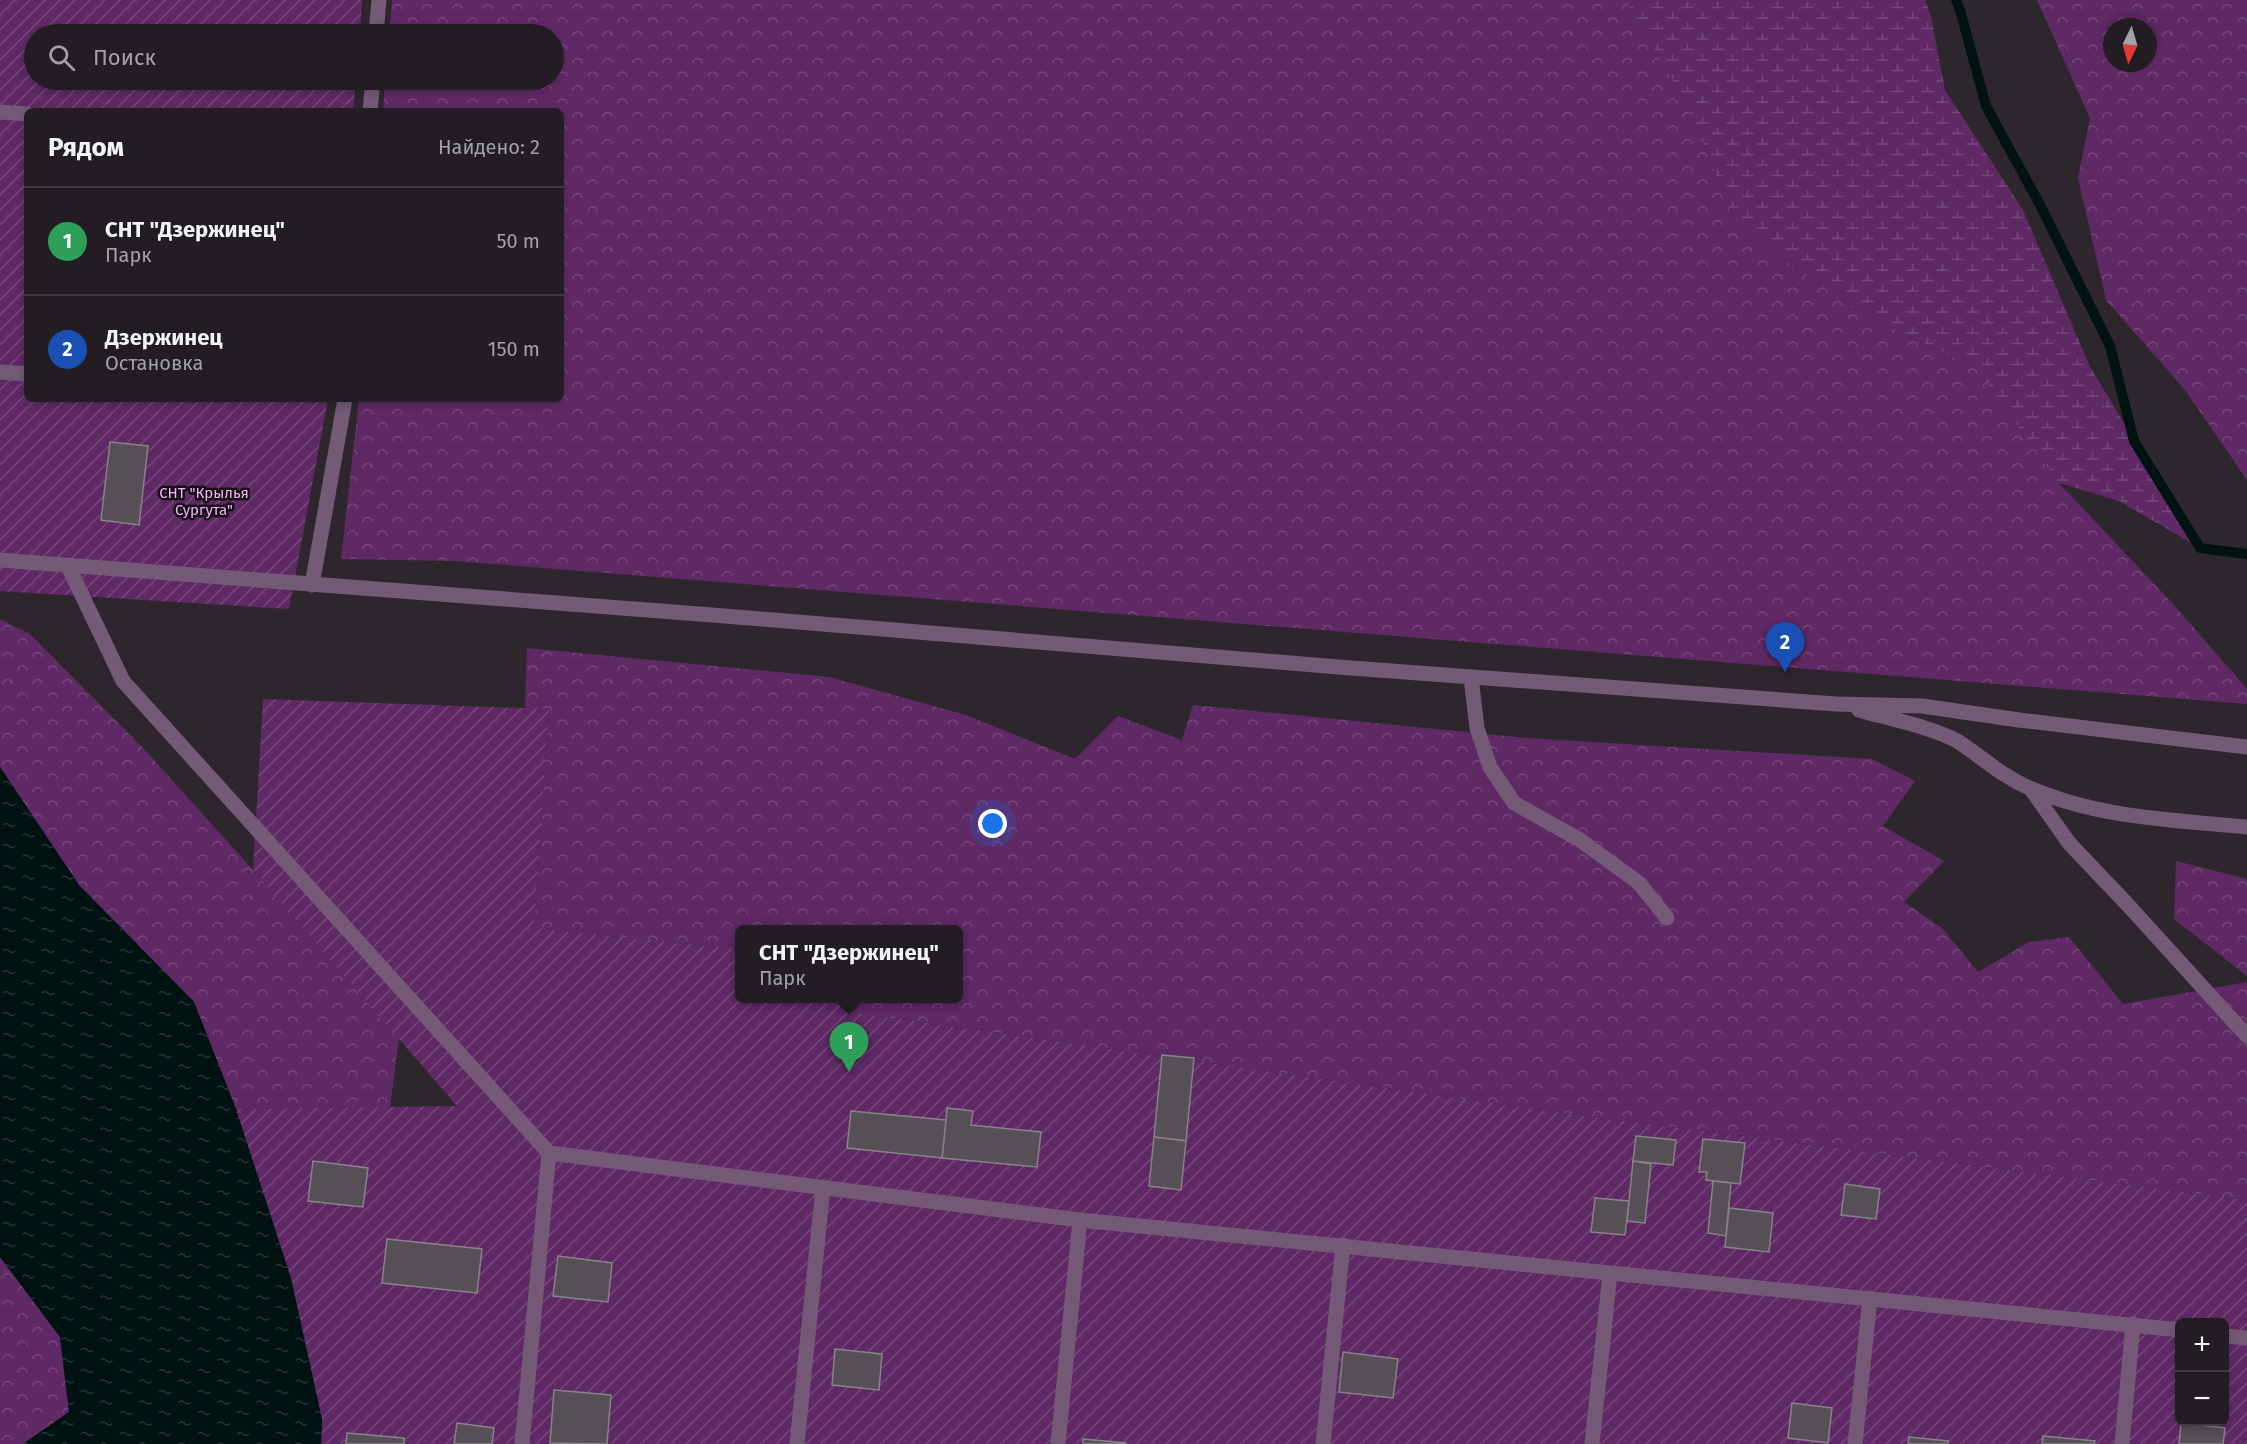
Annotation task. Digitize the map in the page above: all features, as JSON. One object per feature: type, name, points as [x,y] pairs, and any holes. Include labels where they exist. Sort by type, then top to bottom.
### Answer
[{"type":"street","points":[[377,24],[379,0]]},
{"type":"street","points":[[370,108],[372,90]]},
{"type":"street","points":[[0,112],[24,114]]},
{"type":"street","points":[[0,372],[24,374]]},
{"type":"street","points":[[312,585],[344,402]]},
{"type":"street","points":[[0,560],[1471,677],[1836,704],[1922,706],[2247,747]]},
{"type":"street","points":[[68,566],[123,681],[549,1153],[1080,1220],[2175,1329]]},
{"type":"street","points":[[1471,677],[1477,728],[1490,767],[1514,803],[1580,840],[1639,883],[1667,918]]},
{"type":"street","points":[[1836,704],[1957,741],[1995,769],[2031,789],[2101,811],[2247,828]]},
{"type":"street","points":[[2031,789],[2069,843],[2247,1036]]},
{"type":"street","points":[[522,1444],[549,1153]]},
{"type":"street","points":[[796,1444],[823,1187]]},
{"type":"street","points":[[1058,1444],[1080,1220]]},
{"type":"street","points":[[1323,1444],[1343,1245]]},
{"type":"street","points":[[1592,1444],[1610,1274]]},
{"type":"street","points":[[1855,1444],[1870,1298]]},
{"type":"street","points":[[2122,1444],[2133,1324]]},
{"type":"street","points":[[2229,1336],[2247,1338]]},
{"type":"green space","name":"CНТ \"Крылья Сургута\"","points":[[0,0],[362,0],[361,24],[24,24],[24,90],[355,90],[353,108],[24,108],[24,402],[327,402],[289,609],[0,591]]},
{"type":"green space","points":[[392,0],[1625,0],[1687,104],[1736,225],[1857,311],[1976,368],[2059,483],[2174,605],[2247,689],[2247,704],[456,561],[341,559],[359,402],[564,402],[564,108],[383,108],[384,90],[564,90],[564,24],[390,24]]},
{"type":"green space","points":[[1625,0],[1925,0],[1931,16],[1945,90],[2023,210],[2090,367],[2200,548],[2119,501],[2059,483],[1976,368],[1857,311],[1736,225],[1687,104]]},
{"type":"green space","points":[[2037,0],[2247,0],[2247,480],[2185,390],[2106,300],[2078,178],[2090,118]]},
{"type":"green space","points":[[0,619],[30,634],[144,749],[399,1038],[390,1107],[236,1109],[194,1002],[79,885],[0,767]]},
{"type":"green space","points":[[527,648],[829,677],[966,715],[1075,759],[1118,716],[1182,740],[1193,705],[1527,738],[1872,759],[1915,781],[1883,826],[1944,861],[1904,902],[1942,928],[1978,972],[2029,942],[2069,937],[2123,1004],[2247,982],[2247,1200],[1569,1114],[857,1013],[853,1003],[963,1003],[963,925],[735,925],[735,949],[534,928],[549,710],[525,709]]},
{"type":"green space","points":[[263,699],[549,709],[534,928],[735,949],[735,1003],[853,1003],[857,1013],[1569,1114],[2247,1200],[2247,1444],[321,1444],[322,1419],[236,1109],[457,1106],[253,870]]},
{"type":"green space","points":[[2176,861],[2247,879],[2247,976],[2174,919]]},
{"type":"green space","points":[[0,1257],[60,1337],[69,1412],[23,1444],[0,1444]]},
{"type":"water","points":[[0,767],[79,885],[194,1002],[236,1109],[291,1278],[322,1419],[321,1444],[23,1444],[69,1412],[60,1337],[0,1257]]},
{"type":"building","points":[[110,442],[148,446],[139,525],[101,520]]},
{"type":"building","points":[[1162,1055],[1194,1058],[1186,1141],[1154,1137]]},
{"type":"building","points":[[947,1108],[973,1111],[971,1125],[1041,1132],[1037,1167],[942,1158]]},
{"type":"building","points":[[851,1111],[946,1120],[942,1158],[847,1148]]},
{"type":"building","points":[[1636,1136],[1676,1140],[1673,1165],[1633,1161]]},
{"type":"building","points":[[1154,1137],[1186,1141],[1181,1190],[1149,1186]]},
{"type":"building","points":[[1703,1139],[1745,1143],[1740,1184],[1706,1180],[1707,1172],[1699,1172]]},
{"type":"building","points":[[313,1161],[368,1168],[363,1207],[308,1201]]},
{"type":"building","points":[[1633,1161],[1651,1164],[1645,1223],[1627,1221]]},
{"type":"building","points":[[1713,1181],[1731,1183],[1726,1236],[1708,1233]]},
{"type":"building","points":[[1845,1184],[1880,1189],[1876,1219],[1841,1215]]},
{"type":"building","points":[[1595,1198],[1629,1201],[1625,1235],[1591,1232]]},
{"type":"building","points":[[1729,1208],[1773,1213],[1769,1252],[1725,1247]]},
{"type":"building","points":[[387,1239],[482,1249],[477,1293],[382,1283]]},
{"type":"building","points":[[558,1256],[612,1263],[608,1302],[553,1296]]},
{"type":"building","points":[[835,1349],[882,1354],[879,1390],[832,1385]]},
{"type":"building","points":[[1343,1352],[1398,1359],[1393,1398],[1339,1392]]},
{"type":"building","points":[[554,1390],[611,1395],[607,1444],[550,1443]]},
{"type":"building","points":[[1792,1403],[1832,1408],[1828,1443],[1788,1438]]},
{"type":"building","points":[[457,1423],[494,1428],[492,1444],[454,1444]]},
{"type":"building","points":[[2181,1426],[2225,1428],[2223,1444],[2179,1444]]},
{"type":"building","points":[[347,1433],[404,1438],[404,1444],[346,1444]]},
{"type":"building","points":[[2043,1436],[2095,1441],[2094,1444],[2042,1444]]},
{"type":"building","points":[[1909,1437],[1948,1441],[1948,1444],[1908,1444]]},
{"type":"building","points":[[1083,1439],[1126,1443],[1126,1444],[1083,1444]]},
{"type":"waterway","points":[[1956,0],[1986,106],[2039,203],[2110,346],[2134,441],[2200,548],[2247,554]]},
{"type":"place","name":"Дзержинец","points":[[1785,672]]},
{"type":"place","name":"СНТ \"Дзержинец\"","points":[[849,1072]]}]
